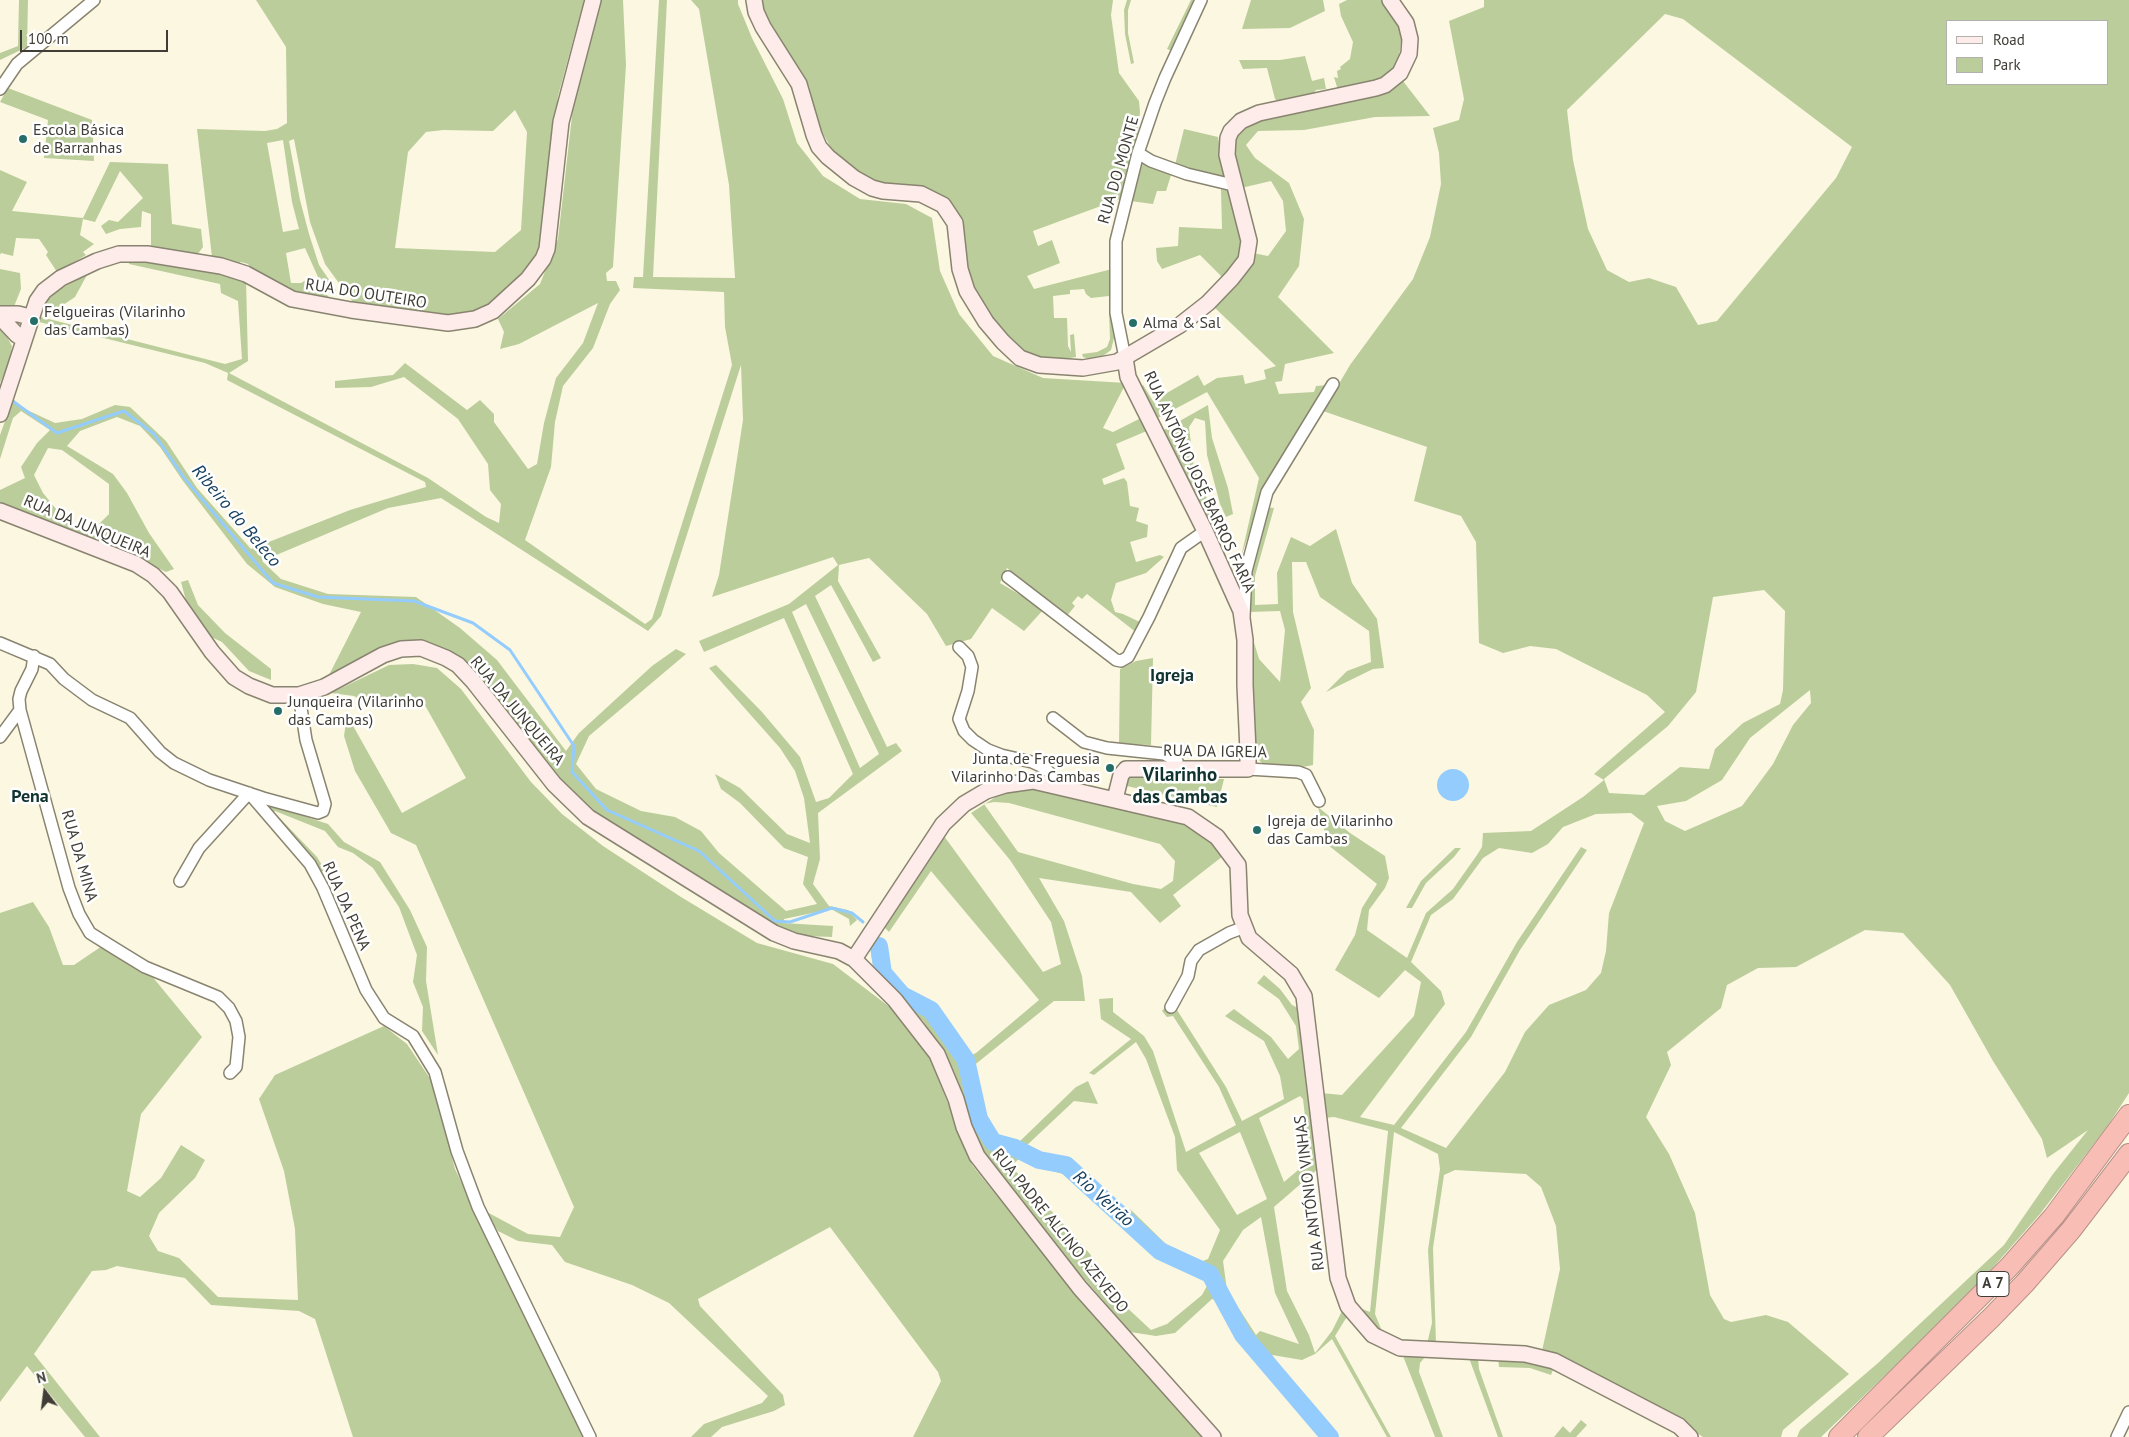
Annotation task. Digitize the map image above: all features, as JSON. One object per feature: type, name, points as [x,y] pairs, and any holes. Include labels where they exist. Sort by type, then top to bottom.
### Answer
[{"type":"highway","name":"A 7","points":[[1839,1437],[2010,1266],[2060,1208],[2129,1115]]},
{"type":"highway","name":"A 7","points":[[1868,1437],[2025,1283],[2077,1223],[2129,1154]]},
{"type":"main road","name":"RUA DO OUTEIRO","points":[[0,414],[30,316],[40,296],[61,278],[97,261],[128,253],[147,254],[221,266],[246,274],[292,299],[327,306],[448,323],[466,322],[484,316],[503,303],[528,279],[543,259],[547,249],[561,122],[593,0]]},
{"type":"main road","points":[[754,0],[756,12],[763,27],[799,84],[819,146],[839,167],[872,188],[883,191],[921,194],[935,199],[946,208],[956,228],[960,268],[967,291],[986,322],[1020,358],[1039,365],[1056,368],[1094,368],[1125,358],[1191,318],[1221,291],[1246,260],[1249,247],[1249,234],[1234,185],[1226,146],[1231,131],[1241,121],[1259,113],[1376,88],[1385,85],[1400,73],[1410,54],[1409,31],[1402,14],[1390,0]]},
{"type":"main road","points":[[0,315],[18,314],[30,316]]},
{"type":"main road","points":[[0,315],[16,335],[23,338]]},
{"type":"main road","name":"RUA ANTÓNIO JOSÉ BARROS FARIA","points":[[1125,358],[1128,377],[1205,531],[1241,611],[1245,640],[1248,769]]},
{"type":"main road","name":"RUA DA JUNQUEIRA","points":[[0,510],[136,564],[153,574],[170,592],[212,652],[234,677],[249,686],[272,695],[299,695],[324,687],[391,652],[401,649],[421,648],[436,653],[458,666],[473,681],[554,784],[588,817],[774,933],[839,951],[854,959]]},
{"type":"main road","name":"RUA DA IGREJA","points":[[1115,799],[1121,775],[1126,769],[1248,769]]},
{"type":"main road","name":"RUA ANTÓNIO VINHAS","points":[[854,959],[943,824],[964,804],[986,791],[1005,785],[1033,781],[1188,817],[1217,837],[1238,865],[1240,915],[1249,938],[1291,974],[1304,996],[1338,1278],[1348,1306],[1373,1334],[1400,1348],[1525,1354],[1554,1361],[1679,1426],[1690,1437]]},
{"type":"main road","name":"RUA PADRE ALCINO AZEVEDO","points":[[854,959],[895,1000],[937,1054],[977,1156],[1080,1288],[1213,1437]]},
{"type":"street","points":[[0,89],[17,64],[94,0]]},
{"type":"street","name":"RUA DO MONTE","points":[[1125,358],[1116,313],[1116,241],[1138,153],[1164,78],[1202,0]]},
{"type":"street","points":[[1138,153],[1151,161],[1187,174],[1234,185]]},
{"type":"street","points":[[1243,625],[1246,571],[1267,492],[1333,384]]},
{"type":"street","points":[[1008,577],[1116,660],[1121,660],[1128,657],[1181,548],[1205,531]]},
{"type":"street","points":[[0,643],[50,664],[64,679],[92,700],[130,718],[160,752],[174,763],[209,780],[318,813],[323,811],[325,804],[306,740],[299,695]]},
{"type":"street","points":[[959,647],[968,656],[972,667],[968,691],[959,719],[964,731],[988,750],[1045,768],[1064,788]]},
{"type":"street","points":[[0,737],[20,710],[19,699],[21,691],[32,669],[34,656]]},
{"type":"street","name":"RUA DA MINA","points":[[20,710],[69,888],[79,914],[90,933],[145,967],[218,997],[229,1008],[236,1021],[239,1037],[236,1067],[230,1073]]},
{"type":"street","points":[[1053,718],[1084,742],[1107,748],[1164,754],[1177,761],[1177,769]]},
{"type":"street","name":"RUA DA IGREJA","points":[[1248,769],[1298,772],[1306,776],[1319,801]]},
{"type":"street","points":[[180,881],[199,848],[249,793]]},
{"type":"street","name":"RUA DA PENA","points":[[249,793],[310,864],[323,888],[366,990],[384,1018],[413,1036],[435,1072],[456,1151],[478,1207],[590,1437]]},
{"type":"street","points":[[1171,1007],[1188,976],[1191,961],[1199,950],[1228,933],[1245,928]]},
{"type":"street","points":[[2117,1437],[2129,1412]]},
{"type":"green space","points":[[19,0],[28,0],[27,47],[0,60],[0,53],[18,46]]},
{"type":"green space","points":[[256,0],[584,0],[558,96],[543,243],[523,275],[489,307],[460,317],[355,305],[325,264],[310,222],[294,139],[289,141],[300,200],[309,234],[319,265],[336,290],[331,295],[318,277],[305,248],[286,253],[291,283],[301,283],[306,280],[317,285],[330,298],[331,302],[308,298],[283,288],[254,273],[248,264],[241,262],[237,265],[212,257],[197,129],[265,131],[277,129],[287,123],[286,47]],"holes":[[[515,110],[527,132],[521,230],[495,252],[395,248],[408,152],[426,132],[443,130],[493,131]],[[283,140],[292,202],[299,229],[283,232],[267,143]]]},
{"type":"green space","points":[[599,0],[623,0],[626,65],[613,267],[606,273],[607,281],[616,281],[620,290],[610,304],[593,348],[563,386],[555,422],[551,467],[525,540],[645,624],[652,619],[732,365],[725,327],[724,292],[633,288],[634,277],[643,277],[659,0],[667,0],[653,277],[735,278],[729,185],[699,9],[691,0],[738,0],[752,38],[783,99],[797,143],[823,176],[860,199],[906,204],[932,218],[940,271],[959,314],[993,356],[1043,378],[1126,383],[1103,428],[1113,432],[1143,417],[1149,430],[1116,444],[1125,469],[1102,479],[1104,485],[1124,478],[1127,482],[1130,506],[1139,508],[1136,521],[1148,525],[1147,537],[1130,542],[1136,562],[1160,555],[1164,557],[1146,573],[1116,583],[1111,600],[1115,612],[1142,623],[1137,633],[1087,594],[1082,599],[1078,596],[1072,603],[1075,606],[1066,617],[1007,568],[1000,583],[1044,609],[1024,631],[992,608],[971,639],[946,646],[927,614],[869,558],[839,565],[838,581],[881,658],[873,662],[831,585],[815,596],[887,747],[896,743],[902,751],[818,813],[820,859],[813,884],[829,906],[848,910],[857,920],[850,926],[849,919],[831,909],[784,919],[783,923],[833,926],[832,937],[806,936],[774,929],[604,823],[570,792],[469,665],[445,650],[426,641],[404,641],[378,650],[327,679],[361,612],[323,604],[275,587],[247,564],[183,481],[160,447],[140,426],[117,417],[80,431],[67,446],[113,474],[127,493],[149,533],[174,569],[166,572],[141,560],[0,506],[0,490],[25,478],[21,467],[37,443],[50,430],[21,411],[13,418],[0,459],[0,435],[13,399],[25,409],[55,423],[82,419],[115,405],[130,407],[166,441],[197,488],[251,549],[350,510],[426,487],[425,482],[227,380],[228,373],[205,363],[35,321],[37,316],[225,364],[242,359],[238,301],[221,293],[220,284],[129,264],[130,260],[227,273],[246,280],[248,361],[229,373],[428,478],[486,517],[499,523],[501,504],[490,490],[488,464],[458,419],[404,377],[371,387],[335,388],[335,381],[393,375],[405,363],[467,410],[480,400],[494,414],[494,422],[528,469],[537,464],[544,423],[556,378],[583,343],[598,303],[519,344],[500,349],[504,332],[498,319],[540,284],[558,239],[573,107]],"holes":[[[741,365],[743,420],[719,575],[712,597],[833,557],[838,565],[789,604],[699,641],[704,652],[784,618],[853,774],[829,798],[816,802],[800,757],[762,712],[716,665],[709,668],[780,748],[795,771],[804,798],[810,843],[787,834],[740,788],[715,774],[721,789],[740,803],[784,848],[808,857],[803,884],[817,904],[786,911],[719,853],[701,831],[675,817],[641,811],[596,789],[576,764],[589,736],[686,654],[676,649],[652,666],[579,733],[566,751],[497,660],[460,628],[416,597],[328,594],[281,579],[262,561],[388,508],[441,498],[648,631],[661,616]],[[48,448],[62,450],[109,484],[109,514],[89,534],[70,526],[43,493],[34,475]],[[806,604],[879,754],[860,768],[792,612]]]},
{"type":"green space","points":[[762,0],[1113,0],[1111,15],[1119,73],[1139,101],[1140,112],[1137,138],[1120,199],[1033,231],[1038,246],[1052,240],[1060,263],[1027,276],[1034,289],[1112,269],[1111,293],[1109,296],[1091,298],[1084,289],[1070,290],[1070,294],[1053,296],[1054,318],[1067,318],[1068,346],[1071,352],[1070,335],[1074,334],[1076,357],[1052,361],[1023,353],[986,313],[969,281],[958,214],[882,186],[859,173],[833,152],[817,122],[809,86],[762,9]]},
{"type":"green space","points":[[1127,0],[1131,0],[1128,10],[1128,33],[1134,63],[1131,64],[1125,34],[1124,10]]},
{"type":"green space","points":[[1191,0],[1196,0],[1172,51],[1167,49]]},
{"type":"green space","points":[[1251,0],[1323,0],[1325,11],[1290,28],[1242,29]]},
{"type":"green space","points":[[1347,0],[1381,0],[1394,15],[1402,34],[1399,58],[1392,70],[1369,85],[1347,90],[1337,87],[1334,77],[1338,78],[1337,71],[1350,59],[1353,42],[1341,16],[1339,4]]},
{"type":"green space","points":[[1484,0],[2129,0],[2129,1093],[2107,1127],[2040,1214],[1968,1296],[1821,1437],[1797,1437],[1800,1430],[1878,1363],[2004,1245],[2053,1174],[2088,1130],[2047,1158],[2042,1139],[1993,1061],[1950,985],[1903,933],[1865,930],[1796,967],[1758,968],[1727,985],[1721,1008],[1667,1052],[1671,1065],[1646,1117],[1669,1154],[1695,1213],[1710,1295],[1724,1319],[1731,1322],[1766,1315],[1788,1322],[1849,1374],[1783,1430],[1781,1437],[1703,1437],[1675,1418],[1542,1351],[1560,1269],[1556,1226],[1541,1187],[1526,1174],[1455,1170],[1444,1175],[1433,1248],[1436,1344],[1427,1344],[1432,1323],[1428,1250],[1440,1169],[1438,1154],[1394,1132],[1375,1314],[1382,1331],[1368,1320],[1357,1307],[1370,1312],[1388,1131],[1334,1117],[1324,1118],[1321,1093],[1342,1095],[1414,1016],[1421,982],[1405,970],[1379,998],[1335,970],[1355,935],[1362,908],[1377,884],[1328,845],[1318,807],[1350,833],[1385,856],[1389,878],[1385,888],[1369,910],[1367,930],[1407,958],[1426,913],[1453,889],[1482,847],[1483,833],[1531,831],[1583,797],[1604,780],[1594,774],[1665,712],[1647,695],[1556,649],[1530,646],[1503,653],[1479,643],[1476,542],[1461,516],[1414,501],[1427,447],[1323,411],[1350,365],[1413,279],[1430,237],[1441,184],[1439,153],[1433,128],[1459,120],[1464,99],[1449,21],[1484,7]],"holes":[[[1665,14],[1683,19],[1852,147],[1836,178],[1717,321],[1698,325],[1676,287],[1649,278],[1629,282],[1607,270],[1588,229],[1573,160],[1567,110]],[[1764,590],[1785,611],[1783,690],[1780,704],[1743,723],[1715,749],[1709,769],[1680,767],[1644,795],[1609,793],[1604,779],[1668,726],[1696,692],[1713,597]],[[1810,690],[1811,703],[1793,725],[1773,764],[1742,806],[1685,831],[1665,821],[1657,806],[1686,801],[1722,780],[1750,738]],[[1631,813],[1644,823],[1609,913],[1606,951],[1601,973],[1586,990],[1549,1005],[1525,1032],[1505,1072],[1446,1148],[1401,1128],[1471,1037],[1520,950],[1587,850],[1581,847],[1517,942],[1466,1032],[1394,1125],[1360,1117],[1445,1004],[1441,991],[1411,962],[1431,915],[1453,899],[1483,858],[1499,848],[1532,853],[1548,844],[1563,827],[1596,814]]]},
{"type":"green space","points":[[1305,56],[1312,81],[1324,78],[1326,89],[1316,90],[1311,97],[1282,104],[1275,99],[1267,68],[1243,69],[1239,60],[1280,60]]},
{"type":"green space","points":[[1403,81],[1430,116],[1375,117],[1304,130],[1258,131],[1246,145],[1255,158],[1289,183],[1304,219],[1299,266],[1278,297],[1334,353],[1285,364],[1282,381],[1275,382],[1279,394],[1314,392],[1316,386],[1328,385],[1264,489],[1241,557],[1259,478],[1207,392],[1156,419],[1139,387],[1143,385],[1153,401],[1198,375],[1204,386],[1217,378],[1243,375],[1245,384],[1266,379],[1264,370],[1276,366],[1214,307],[1253,253],[1268,256],[1286,231],[1283,201],[1271,181],[1241,188],[1231,156],[1235,135],[1247,123],[1264,116],[1382,94]]},
{"type":"green space","points":[[8,88],[92,120],[94,161],[44,158],[48,120],[0,102]]},
{"type":"green space","points":[[1184,129],[1218,137],[1224,177],[1175,165]]},
{"type":"green space","points":[[110,162],[168,164],[172,224],[201,229],[203,247],[197,255],[151,248],[151,214],[142,211],[141,227],[120,229],[106,234],[101,226],[109,220],[118,222],[143,198],[120,171],[95,222],[83,219],[80,235],[94,244],[83,252],[86,255],[57,272],[46,255],[48,252],[39,239],[16,238],[13,256],[1,253],[0,255],[0,170],[27,182],[12,211],[83,218]]},
{"type":"green space","points":[[1143,163],[1172,172],[1166,191],[1157,191],[1153,204],[1130,201]]},
{"type":"green space","points":[[1221,189],[1230,191],[1245,243],[1238,263],[1223,278],[1200,255],[1162,269],[1157,261],[1156,248],[1178,246],[1179,227],[1222,229]]},
{"type":"green space","points":[[0,269],[20,273],[21,289],[13,309],[0,306]]},
{"type":"green space","points":[[87,275],[75,297],[51,313],[40,308],[58,290]]},
{"type":"green space","points":[[1109,311],[1112,311],[1114,338],[1111,350],[1103,356],[1088,359],[1083,357],[1082,354],[1097,352],[1107,347],[1110,339]]},
{"type":"green space","points":[[0,324],[12,346],[9,363],[0,383]]},
{"type":"green space","points":[[1208,405],[1212,438],[1228,488],[1233,514],[1226,517],[1220,504],[1207,455],[1205,421],[1195,418],[1189,427],[1194,468],[1214,515],[1219,536],[1213,539],[1162,431]]},
{"type":"green space","points":[[1266,507],[1274,508],[1255,576],[1255,605],[1278,604],[1277,573],[1291,537],[1310,546],[1336,529],[1352,583],[1377,619],[1384,668],[1373,669],[1326,692],[1347,671],[1371,662],[1369,631],[1320,597],[1306,562],[1292,562],[1293,612],[1311,688],[1301,702],[1314,730],[1313,765],[1298,768],[1266,767],[1255,756],[1250,629],[1259,659],[1280,682],[1285,630],[1280,611],[1248,612],[1249,575]]},
{"type":"green space","points":[[188,580],[198,605],[225,633],[271,669],[271,680],[249,671],[222,642],[209,636],[188,608],[181,582]]},
{"type":"green space","points":[[1153,658],[1151,745],[1119,744],[1120,669],[1136,661]]},
{"type":"green space","points":[[413,664],[437,668],[461,689],[531,782],[562,814],[603,846],[681,897],[757,943],[833,964],[895,1011],[931,1060],[972,1165],[1066,1282],[1204,1437],[913,1437],[941,1381],[938,1372],[830,1227],[698,1299],[700,1306],[783,1395],[785,1405],[774,1411],[722,1427],[711,1437],[691,1437],[704,1424],[762,1403],[768,1396],[669,1303],[632,1285],[565,1262],[552,1245],[518,1241],[498,1231],[485,1211],[528,1234],[560,1237],[574,1207],[416,845],[391,833],[355,771],[344,736],[347,715],[402,813],[466,778],[422,700],[408,697],[375,708],[354,696],[331,693],[389,665]]},
{"type":"green space","points":[[1128,776],[1224,779],[1217,807],[1127,786]]},
{"type":"green space","points":[[1036,786],[1177,820],[1203,834],[1223,856],[1173,895],[1181,906],[1160,923],[1131,892],[1039,878],[1064,921],[1082,976],[1085,1001],[1054,1001],[972,1067],[981,1105],[990,1128],[1003,1142],[1018,1143],[1076,1087],[1088,1081],[1098,1104],[1074,1101],[1025,1147],[1045,1159],[1078,1166],[1119,1206],[1110,1213],[1069,1176],[1040,1167],[1021,1157],[1011,1166],[1090,1254],[1122,1303],[1151,1330],[1167,1324],[1202,1295],[1208,1284],[1203,1275],[1160,1257],[1122,1215],[1130,1209],[1169,1247],[1200,1262],[1208,1259],[1220,1230],[1177,1170],[1175,1137],[1146,1059],[1136,1042],[1094,1075],[1089,1073],[1131,1039],[1101,1019],[1099,999],[1113,998],[1113,1012],[1144,1036],[1153,1051],[1186,1152],[1236,1125],[1219,1087],[1173,1016],[1167,1017],[1162,1011],[1170,1001],[1226,1087],[1242,1121],[1284,1099],[1280,1076],[1264,1041],[1225,1016],[1234,1009],[1271,1037],[1288,1059],[1299,1049],[1296,1026],[1279,999],[1257,983],[1264,975],[1280,989],[1292,1005],[1300,1009],[1319,1168],[1274,1207],[1287,1291],[1309,1335],[1315,1353],[1332,1331],[1343,1309],[1348,1315],[1335,1336],[1391,1437],[1387,1437],[1332,1339],[1315,1354],[1302,1360],[1272,1355],[1335,1437],[1324,1437],[1244,1345],[1220,1302],[1212,1299],[1175,1333],[1156,1336],[1130,1332],[1044,1232],[986,1157],[976,1138],[946,1057],[923,1021],[879,976],[873,965],[871,953],[877,939],[882,939],[884,943],[884,959],[889,973],[916,998],[935,1005],[968,1057],[976,1053],[1039,1000],[931,871],[889,932],[885,928],[944,836],[1043,972],[1061,964],[1051,922],[1010,860],[971,813],[984,804],[1018,852],[1133,884],[1161,889],[1173,881],[1175,861],[1160,844],[1009,803],[994,802],[985,804],[1005,791]],"holes":[[[1300,1096],[1303,1099],[1310,1160],[1284,1182],[1259,1118]],[[1240,1132],[1267,1199],[1237,1215],[1199,1153]],[[1261,1217],[1275,1293],[1299,1344],[1260,1331],[1256,1335],[1227,1290],[1223,1261],[1243,1230]]]},
{"type":"green space","points":[[267,804],[328,824],[344,842],[380,862],[410,910],[427,947],[426,981],[438,1055],[422,1031],[423,1007],[413,982],[417,955],[399,907],[373,868],[353,853],[338,847],[325,831],[275,811],[317,857],[325,870],[319,873],[266,808]]},
{"type":"green space","points":[[1455,848],[1461,848],[1426,883],[1412,908],[1406,908],[1421,881]]},
{"type":"green space","points":[[33,902],[49,927],[63,965],[74,965],[102,946],[151,975],[202,1037],[141,1114],[127,1191],[140,1197],[161,1178],[181,1145],[205,1160],[195,1178],[159,1213],[149,1236],[158,1251],[179,1258],[218,1297],[298,1300],[295,1229],[284,1171],[259,1099],[275,1075],[384,1026],[407,1044],[433,1083],[455,1169],[584,1437],[353,1437],[315,1319],[299,1311],[211,1305],[185,1278],[117,1266],[106,1270],[92,1271],[34,1354],[100,1437],[85,1437],[27,1366],[0,1402],[0,913]]},
{"type":"green space","points":[[1403,1356],[1425,1357],[1420,1363],[1419,1372],[1443,1437],[1435,1437]]},
{"type":"green space","points":[[1469,1358],[1478,1358],[1479,1369],[1503,1437],[1498,1437]]},
{"type":"green space","points":[[1498,1358],[1529,1361],[1554,1367],[1551,1375],[1530,1368],[1499,1367]]},
{"type":"green space","points":[[1581,1420],[1587,1425],[1576,1437],[1554,1437],[1563,1426],[1570,1433]]},
{"type":"water","points":[[1453,769],[1459,770],[1464,774],[1468,779],[1468,791],[1464,796],[1459,800],[1453,801],[1447,800],[1442,796],[1438,791],[1437,785],[1438,779],[1442,774],[1447,770]]},
{"type":"waterway","name":"Ribeiro do Beleco","points":[[14,402],[57,433],[124,411],[154,434],[185,479],[273,583],[318,597],[414,601],[473,623],[510,650],[574,746],[572,772],[607,810],[699,851],[775,921],[790,922],[832,908],[852,913],[863,922]]},
{"type":"waterway","name":"Rio Veirão","points":[[879,946],[883,973],[902,995],[931,1010],[966,1060],[979,1119],[993,1142],[1015,1148],[1039,1160],[1066,1165],[1160,1251],[1210,1274],[1243,1335],[1330,1437]]},
{"type":"place","name":"Escola Básica de Barranhas","points":[[23,139]]},
{"type":"place","name":"Felgueiras (Vilarinho das Cambas)","points":[[34,321]]},
{"type":"place","name":"Alma & Sal","points":[[1133,323]]},
{"type":"place","name":"Junqueira (Vilarinho das Cambas)","points":[[278,711]]},
{"type":"place","name":"Junta de Freguesia Vilarinho Das Cambas","points":[[1110,768]]},
{"type":"place","name":"Igreja de Vilarinho das Cambas","points":[[1257,830]]},
{"type":"district","name":"Igreja","points":[[1172,676]]},
{"type":"district","name":"Vilarinho das Cambas","points":[[1180,787]]},
{"type":"district","name":"Pena","points":[[30,797]]}]
